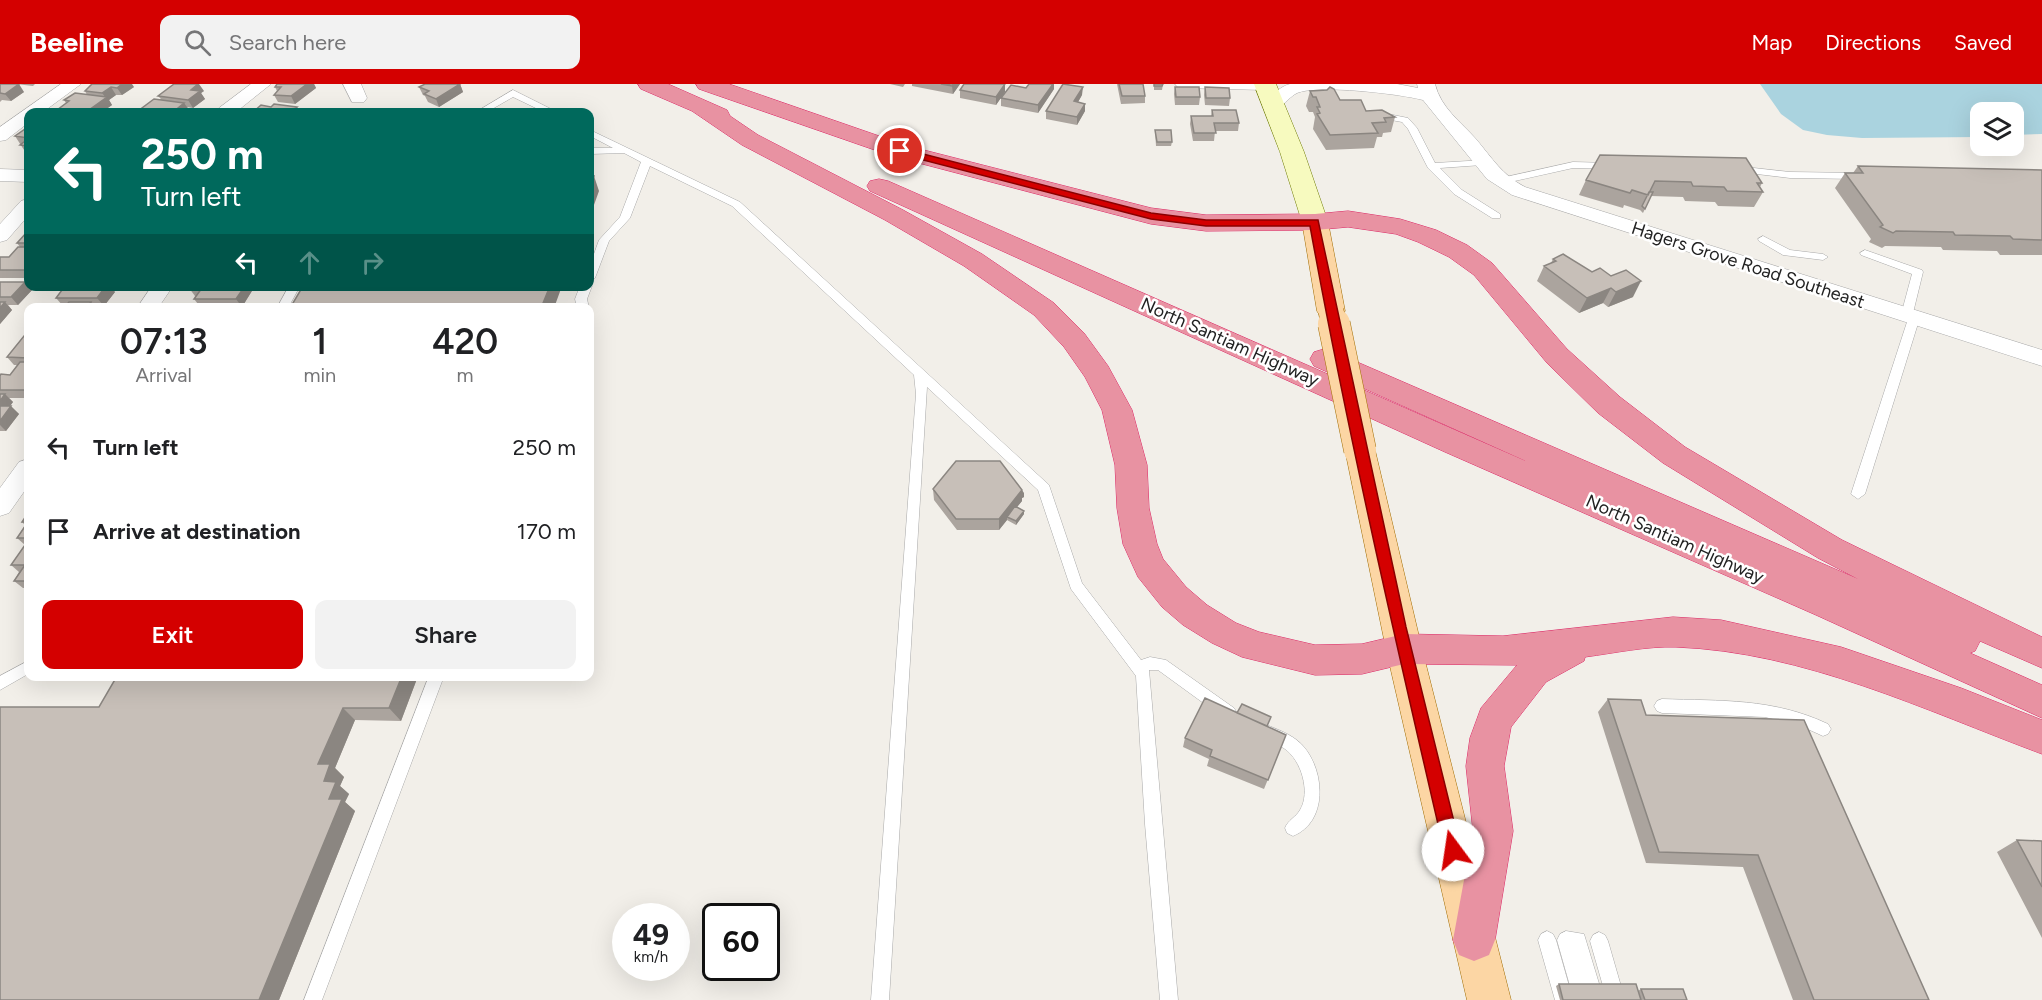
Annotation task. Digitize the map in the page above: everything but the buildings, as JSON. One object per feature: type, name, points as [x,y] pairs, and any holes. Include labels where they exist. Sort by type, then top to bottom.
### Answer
[{"type":"highway","name":"North Santiam Highway","points":[[649,84],[699,91],[2042,674]]},
{"type":"highway","name":"North Santiam Highway","points":[[699,91],[2042,702]]},
{"type":"highway","points":[[699,91],[900,151],[1151,216],[1206,223],[1315,222],[1348,219],[1400,227],[1427,236],[1458,251],[1483,269],[1557,356],[1609,405],[1674,455],[1830,549],[2042,653]]},
{"type":"highway","points":[[699,91],[750,140],[894,215],[982,266],[1044,309],[1074,340],[1098,373],[1117,410],[1131,465],[1133,508],[1140,544],[1150,567],[1160,581],[1194,615],[1224,633],[1255,646],[1314,660],[1362,659],[1404,649],[1503,651],[1582,644],[1673,632],[1721,635],[1841,662],[1961,704],[2042,737]]},
{"type":"highway","points":[[1474,939],[1492,831],[1485,766],[1494,720],[1533,671],[1582,644]]},
{"type":"main road","points":[[1268,92],[1292,152],[1315,222],[1331,311],[1404,649],[1489,1000]]},
{"type":"street","points":[[38,108],[72,84]]},
{"type":"street","points":[[230,108],[262,84]]},
{"type":"street","name":"Hagers Grove Road Southeast","points":[[1268,92],[1300,86],[1356,84],[1411,91],[1439,89],[1442,113],[1476,154],[1502,181],[1544,200],[2042,358]]},
{"type":"street","points":[[0,136],[24,118]]},
{"type":"street","points":[[0,175],[24,176]]},
{"type":"street","points":[[0,236],[24,209]]},
{"type":"street","points":[[0,506],[24,473]]},
{"type":"lane","points":[[1179,86],[1268,92]]},
{"type":"lane","points":[[488,108],[513,93],[542,108]]},
{"type":"lane","points":[[1373,115],[1405,120],[1412,128],[1432,166],[1458,192],[1496,216]]},
{"type":"lane","points":[[594,135],[736,204],[1044,488],[1076,585],[1143,674],[1154,836],[1169,1000]]},
{"type":"lane","points":[[594,151],[624,151]]},
{"type":"lane","points":[[1432,166],[1476,154]]},
{"type":"lane","points":[[594,267],[604,240],[625,218],[646,162]]},
{"type":"lane","points":[[1502,181],[1574,165],[1619,166]]},
{"type":"lane","points":[[1723,168],[1790,175],[1868,177]]},
{"type":"lane","points":[[1763,239],[1787,253],[1823,257]]},
{"type":"lane","points":[[1858,494],[1910,316],[1918,272],[1865,253]]},
{"type":"lane","points":[[880,1000],[922,394],[920,376]]},
{"type":"lane","points":[[1139,668],[1150,663],[1161,664],[1235,718]]},
{"type":"lane","points":[[0,684],[24,669]]},
{"type":"lane","points":[[313,1000],[435,681]]},
{"type":"lane","points":[[1662,706],[1769,710],[1798,717],[1823,729]]},
{"type":"lane","points":[[1265,731],[1295,748],[1301,755],[1311,777],[1311,796],[1306,815],[1293,828]]},
{"type":"lane","points":[[1547,940],[1564,1000]]},
{"type":"lane","points":[[1583,1000],[1572,940],[1595,1000]]},
{"type":"lane","points":[[1599,941],[1616,1000]]},
{"type":"water","points":[[1760,84],[2042,84],[2042,134],[2024,135],[2024,102],[1970,102],[1970,137],[1862,138],[1827,135],[1803,130],[1781,114]]},
{"type":"route","points":[[900,151],[1151,216],[1206,223],[1315,222],[1356,432],[1399,627],[1453,850]]}]
